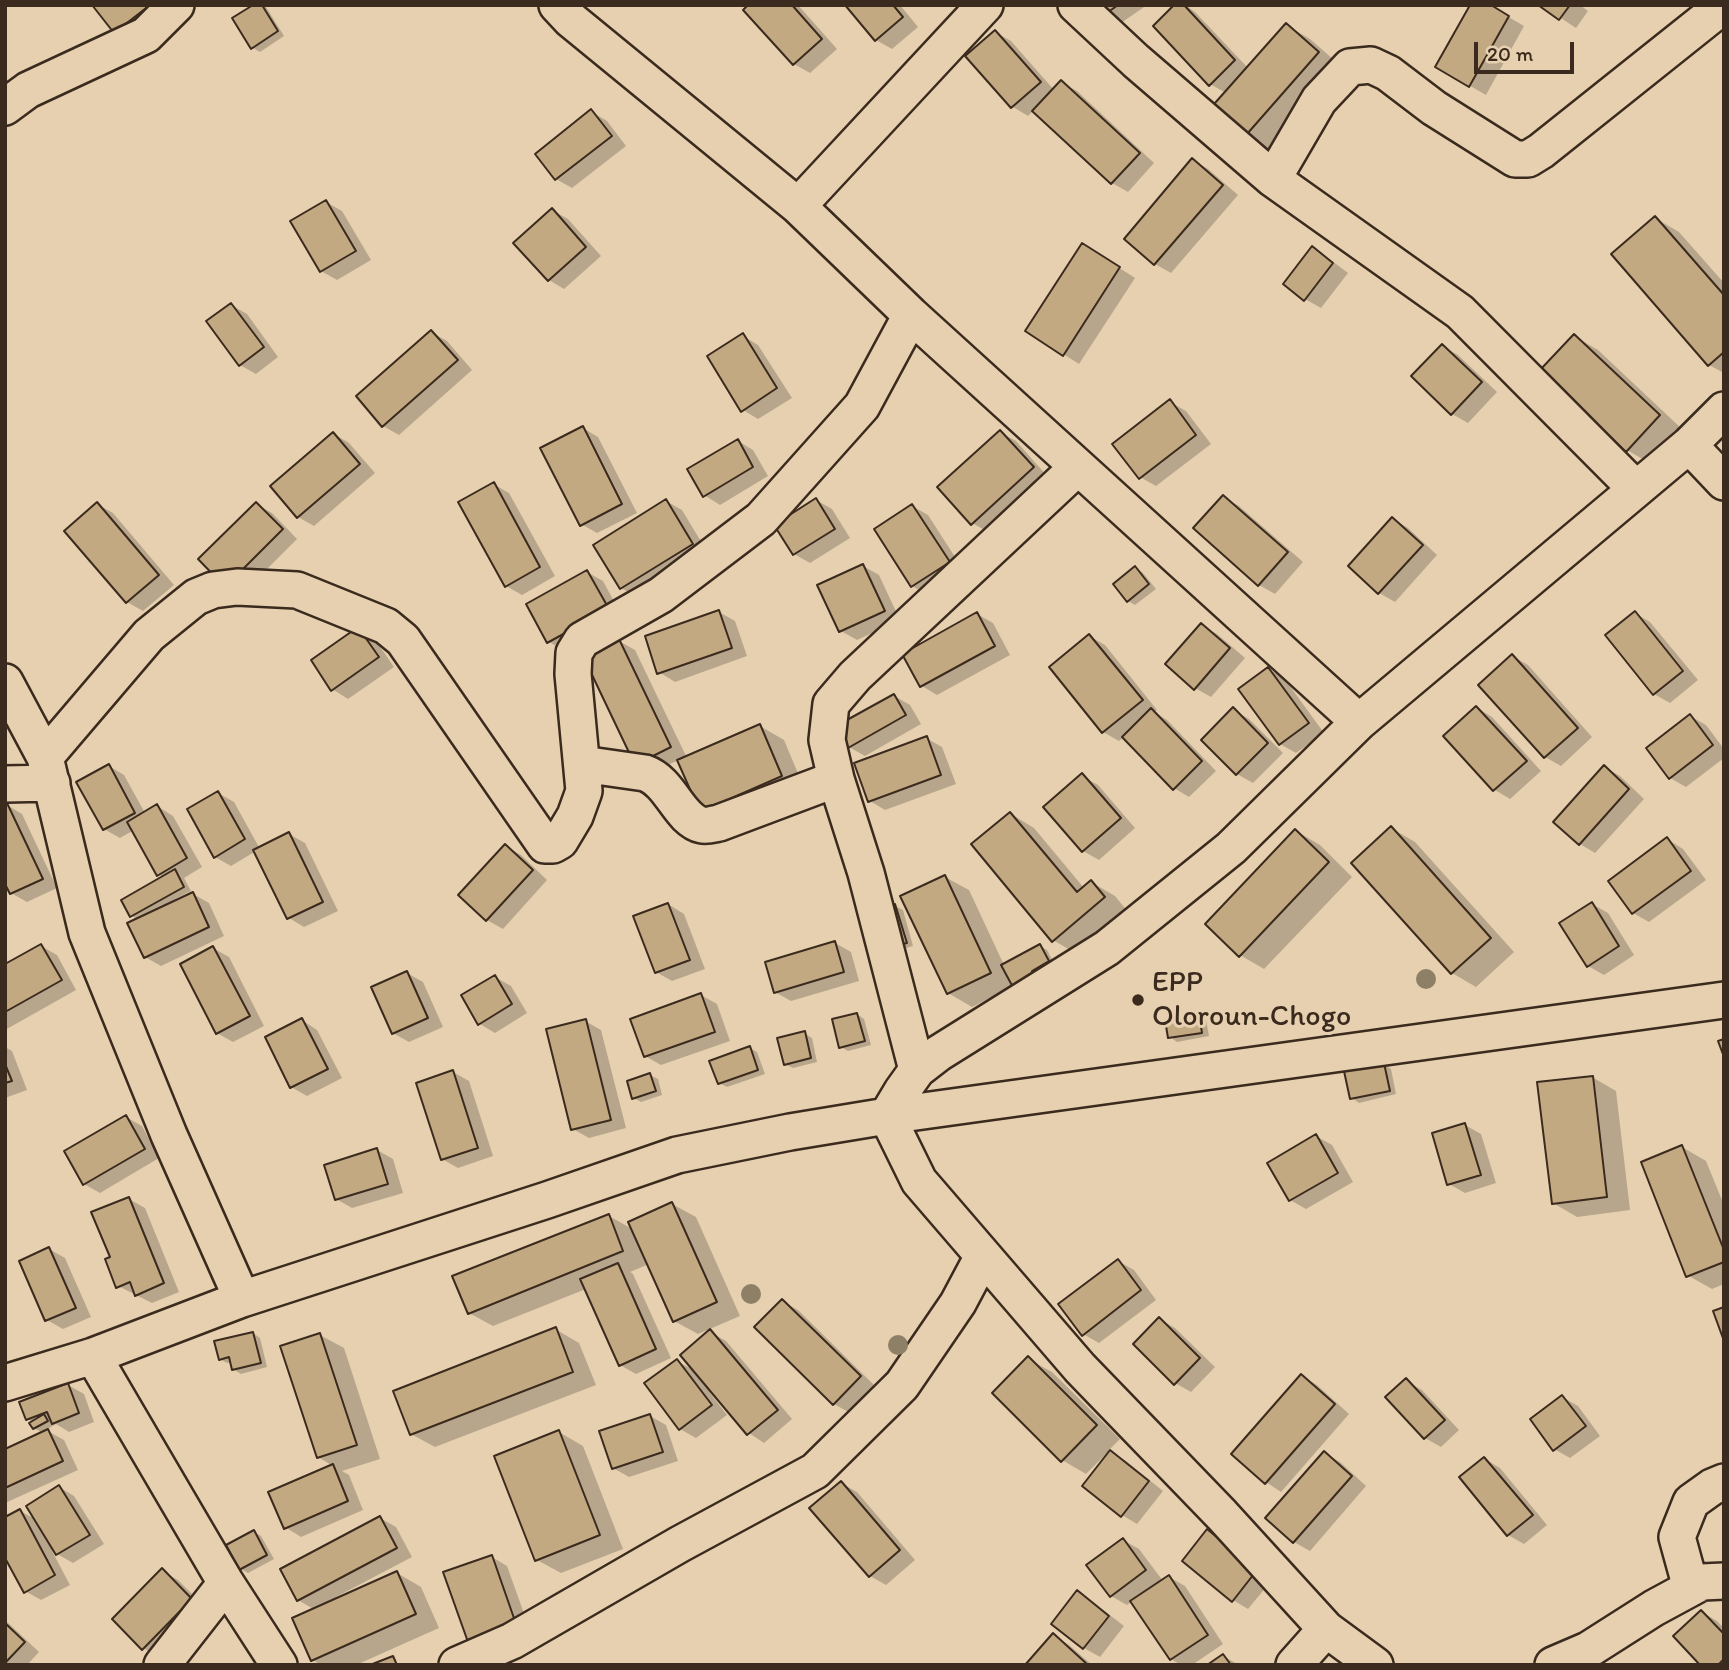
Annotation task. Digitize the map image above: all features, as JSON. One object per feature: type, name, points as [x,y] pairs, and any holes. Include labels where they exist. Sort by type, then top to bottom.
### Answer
[{"type":"street","points":[[5,107],[28,90],[146,36],[176,5]]},
{"type":"street","points":[[557,5],[571,20],[798,206],[911,315],[1359,722]]},
{"type":"street","points":[[798,206],[985,5]]},
{"type":"street","points":[[1076,5],[1136,61],[1273,179],[1460,312],[1636,489]]},
{"type":"street","points":[[1273,179],[1319,100],[1350,67],[1371,65],[1388,73],[1434,108],[1515,159],[1528,159],[1719,9]]},
{"type":"street","points":[[5,784],[48,770],[149,635],[196,597],[213,590],[237,587],[296,590],[386,626],[403,640],[545,845],[554,845],[560,841],[575,816],[584,791],[573,674],[574,653],[582,640],[661,595],[761,519],[862,406],[911,315]]},
{"type":"street","points":[[887,1116],[917,1070],[939,1053],[1107,948],[1231,848],[1359,722],[1689,444],[1724,410]]},
{"type":"street","points":[[1689,444],[1724,482]]},
{"type":"street","points":[[917,1070],[866,873],[836,779],[827,740],[831,704],[855,676],[1078,467]]},
{"type":"street","points":[[5,682],[48,770],[88,933],[169,1135],[242,1299]]},
{"type":"street","points":[[582,764],[652,776],[663,785],[691,820],[704,825],[719,823],[836,779]]},
{"type":"street","points":[[5,1383],[93,1356],[242,1299],[677,1155],[887,1116],[1724,1000]]},
{"type":"street","points":[[887,1116],[919,1181],[1080,1367],[1223,1514],[1326,1629],[1375,1665]]},
{"type":"street","points":[[457,1665],[512,1641],[680,1544],[815,1471],[902,1385],[958,1303],[983,1256]]},
{"type":"street","points":[[93,1356],[226,1583],[279,1665]]},
{"type":"street","points":[[1553,1665],[1588,1650],[1654,1608],[1708,1584],[1677,1537],[1691,1502],[1724,1482]]},
{"type":"street","points":[[162,1665],[226,1583]]},
{"type":"street","points":[[1294,1665],[1326,1629]]},
{"type":"building","points":[[92,5],[150,5],[114,33]]},
{"type":"building","points":[[253,5],[262,5],[278,31],[251,49],[232,18]]},
{"type":"building","points":[[748,5],[792,5],[822,39],[793,65],[743,10]]},
{"type":"building","points":[[845,5],[893,5],[903,17],[875,41]]},
{"type":"building","points":[[1097,5],[1118,5],[1104,15]]},
{"type":"building","points":[[1174,5],[1184,5],[1235,60],[1209,86],[1153,26]]},
{"type":"building","points":[[1470,5],[1491,5],[1509,16],[1469,87],[1435,67]]},
{"type":"building","points":[[1538,5],[1570,5],[1559,20]]},
{"type":"building","points":[[1286,23],[1319,52],[1240,142],[1207,112]]},
{"type":"building","points":[[995,30],[1041,82],[1011,108],[965,56]]},
{"type":"building","points":[[1061,80],[1140,153],[1111,184],[1032,111]]},
{"type":"building","points":[[591,109],[612,136],[555,180],[535,154]]},
{"type":"building","points":[[1192,158],[1223,185],[1154,265],[1124,239]]},
{"type":"building","points":[[326,200],[356,251],[320,272],[290,221]]},
{"type":"building","points":[[552,208],[586,247],[548,281],[513,243]]},
{"type":"building","points":[[1655,216],[1724,295],[1724,352],[1708,366],[1611,254]]},
{"type":"building","points":[[1082,243],[1120,267],[1063,356],[1025,331]]},
{"type":"building","points":[[1312,246],[1333,263],[1304,301],[1283,284]]},
{"type":"building","points":[[231,303],[264,347],[239,366],[206,321]]},
{"type":"building","points":[[431,330],[458,360],[382,427],[356,396]]},
{"type":"building","points":[[743,333],[777,388],[741,412],[707,356]]},
{"type":"building","points":[[1574,334],[1660,415],[1626,452],[1540,370]]},
{"type":"building","points":[[1442,344],[1482,382],[1451,415],[1411,376]]},
{"type":"building","points":[[1170,399],[1196,435],[1139,479],[1112,444]]},
{"type":"building","points":[[583,426],[622,504],[580,526],[540,448]]},
{"type":"building","points":[[1000,430],[1034,467],[971,525],[937,487]]},
{"type":"building","points":[[333,432],[360,464],[297,518],[270,486]]},
{"type":"building","points":[[738,439],[753,467],[703,497],[687,469]]},
{"type":"building","points":[[494,482],[540,567],[505,587],[458,502]]},
{"type":"building","points":[[1223,495],[1288,552],[1258,586],[1193,528]]},
{"type":"building","points":[[816,498],[835,529],[793,555],[774,525]]},
{"type":"building","points":[[666,499],[693,544],[620,589],[593,545]]},
{"type":"building","points":[[97,502],[159,575],[126,603],[64,531]]},
{"type":"building","points":[[256,502],[283,529],[225,587],[198,559]]},
{"type":"building","points":[[912,504],[950,562],[911,587],[874,529]]},
{"type":"building","points":[[1392,517],[1423,545],[1378,594],[1348,566]]},
{"type":"building","points":[[863,564],[885,611],[839,632],[817,585]]},
{"type":"building","points":[[1135,566],[1149,584],[1127,602],[1113,584]]},
{"type":"building","points":[[587,570],[609,609],[547,643],[526,604]]},
{"type":"building","points":[[719,610],[732,648],[657,674],[645,636]]},
{"type":"building","points":[[1635,611],[1683,671],[1653,695],[1605,635]]},
{"type":"building","points":[[977,612],[995,646],[920,687],[902,654]]},
{"type":"building","points":[[1201,623],[1230,648],[1194,690],[1165,664]]},
{"type":"building","points":[[358,627],[379,657],[331,691],[311,660]]},
{"type":"building","points":[[1089,634],[1143,700],[1102,733],[1049,667]]},
{"type":"building","points":[[619,639],[671,747],[635,765],[583,656]]},
{"type":"building","points":[[1512,654],[1578,728],[1544,758],[1478,685]]},
{"type":"building","points":[[1268,667],[1309,723],[1279,745],[1238,689]]},
{"type":"building","points":[[894,694],[906,715],[848,748],[836,726]]},
{"type":"building","points":[[1476,706],[1527,761],[1493,791],[1443,736]]},
{"type":"building","points":[[1233,707],[1268,743],[1236,775],[1201,740]]},
{"type":"building","points":[[1151,708],[1202,761],[1173,790],[1122,737]]},
{"type":"building","points":[[1690,714],[1713,745],[1669,779],[1646,748]]},
{"type":"building","points":[[760,724],[782,776],[700,812],[677,760]]},
{"type":"building","points":[[927,736],[941,775],[868,802],[854,763]]},
{"type":"building","points":[[109,764],[135,813],[103,830],[76,782]]},
{"type":"building","points":[[1604,765],[1629,789],[1579,845],[1553,822]]},
{"type":"building","points":[[1082,773],[1121,818],[1082,852],[1043,807]]},
{"type":"building","points":[[218,791],[245,839],[214,858],[187,809]]},
{"type":"building","points":[[7,803],[43,879],[10,894],[5,884]]},
{"type":"building","points":[[157,804],[187,858],[157,876],[127,822]]},
{"type":"building","points":[[1010,812],[1077,892],[1091,880],[1105,897],[1052,942],[971,844]]},
{"type":"building","points":[[1391,826],[1491,938],[1451,974],[1351,863]]},
{"type":"building","points":[[1295,829],[1329,862],[1239,957],[1205,924]]},
{"type":"building","points":[[289,832],[323,902],[287,919],[253,850]]},
{"type":"building","points":[[1667,837],[1691,871],[1632,914],[1608,881]]},
{"type":"building","points":[[505,844],[533,870],[486,921],[458,895]]},
{"type":"building","points":[[175,869],[184,887],[130,917],[121,900]]},
{"type":"building","points":[[945,875],[991,973],[947,994],[900,896]]},
{"type":"building","points":[[193,892],[209,927],[144,958],[127,923]]},
{"type":"building","points":[[1592,902],[1619,946],[1587,967],[1559,923]]},
{"type":"building","points":[[668,903],[690,960],[655,973],[633,916]]},
{"type":"building","points":[[895,904],[907,943],[894,946],[884,908]]},
{"type":"building","points":[[835,941],[844,972],[774,993],[765,962]]},
{"type":"building","points":[[41,944],[62,980],[5,1012],[5,964]]},
{"type":"building","points":[[1040,944],[1049,961],[1032,971],[1037,980],[1015,991],[1001,965]]},
{"type":"building","points":[[213,946],[250,1016],[216,1034],[180,964]]},
{"type":"building","points":[[407,971],[428,1018],[392,1034],[371,987]]},
{"type":"building","points":[[495,975],[512,1004],[478,1025],[461,995]]},
{"type":"building","points":[[701,993],[715,1032],[644,1057],[630,1019]]},
{"type":"building","points":[[857,1013],[865,1041],[839,1048],[832,1019]]},
{"type":"building","points":[[1199,1014],[1202,1033],[1168,1038],[1165,1020]]},
{"type":"building","points":[[302,1018],[328,1069],[290,1088],[265,1037]]},
{"type":"building","points":[[586,1019],[611,1120],[571,1130],[546,1029]]},
{"type":"building","points":[[805,1031],[811,1058],[784,1065],[777,1038]]},
{"type":"building","points":[[1724,1039],[1724,1057],[1718,1041]]},
{"type":"building","points":[[750,1046],[758,1070],[718,1084],[709,1061]]},
{"type":"building","points":[[1384,1063],[1390,1091],[1350,1099],[1344,1071]]},
{"type":"building","points":[[5,1064],[12,1081],[5,1083]]},
{"type":"building","points":[[453,1070],[478,1148],[441,1160],[416,1083]]},
{"type":"building","points":[[650,1073],[656,1091],[632,1099],[627,1081]]},
{"type":"building","points":[[1593,1076],[1607,1197],[1552,1204],[1537,1082]]},
{"type":"building","points":[[126,1115],[145,1149],[83,1185],[64,1151]]},
{"type":"building","points":[[1465,1123],[1481,1175],[1447,1185],[1432,1133]]},
{"type":"building","points":[[1316,1134],[1338,1173],[1289,1201],[1267,1163]]},
{"type":"building","points":[[1682,1145],[1724,1250],[1724,1262],[1686,1277],[1641,1162]]},
{"type":"building","points":[[377,1148],[388,1184],[335,1200],[324,1165]]},
{"type":"building","points":[[129,1197],[164,1283],[135,1296],[130,1282],[116,1288],[105,1259],[110,1257],[91,1212]]},
{"type":"building","points":[[672,1202],[717,1302],[673,1322],[628,1222]]},
{"type":"building","points":[[609,1214],[623,1251],[468,1314],[452,1276]]},
{"type":"building","points":[[49,1247],[76,1308],[45,1321],[19,1261]]},
{"type":"building","points":[[1118,1259],[1141,1290],[1082,1336],[1058,1304]]},
{"type":"building","points":[[618,1263],[656,1349],[619,1366],[580,1279]]},
{"type":"building","points":[[782,1299],[861,1376],[833,1405],[754,1327]]},
{"type":"building","points":[[1724,1307],[1724,1341],[1713,1311]]},
{"type":"building","points":[[1159,1317],[1200,1358],[1174,1385],[1133,1344]]},
{"type":"building","points":[[556,1327],[573,1372],[410,1435],[393,1391]]},
{"type":"building","points":[[710,1329],[778,1410],[747,1435],[680,1355]]},
{"type":"building","points":[[253,1332],[261,1363],[232,1370],[229,1357],[219,1360],[214,1341]]},
{"type":"building","points":[[320,1333],[357,1445],[317,1458],[280,1346]]},
{"type":"building","points":[[1028,1356],[1097,1425],[1061,1462],[992,1393]]},
{"type":"building","points":[[677,1359],[712,1405],[679,1430],[644,1383]]},
{"type":"building","points":[[1301,1374],[1335,1404],[1265,1484],[1231,1454]]},
{"type":"building","points":[[1406,1378],[1445,1420],[1424,1439],[1385,1397]]},
{"type":"building","points":[[68,1383],[79,1413],[52,1424],[47,1412],[26,1420],[19,1402]]},
{"type":"building","points":[[1562,1395],[1586,1426],[1553,1451],[1530,1419]]},
{"type":"building","points":[[44,1414],[48,1421],[33,1429],[29,1423]]},
{"type":"building","points":[[650,1414],[663,1452],[612,1469],[599,1431]]},
{"type":"building","points":[[48,1429],[63,1461],[5,1488],[5,1449]]},
{"type":"building","points":[[559,1430],[600,1535],[535,1561],[494,1456]]},
{"type":"building","points":[[1110,1450],[1149,1481],[1121,1517],[1082,1486]]},
{"type":"building","points":[[1324,1451],[1352,1476],[1293,1543],[1265,1518]]},
{"type":"building","points":[[1484,1457],[1533,1515],[1507,1536],[1459,1477]]},
{"type":"building","points":[[333,1464],[348,1501],[284,1529],[268,1492]]},
{"type":"building","points":[[841,1481],[900,1550],[869,1577],[809,1508]]},
{"type":"building","points":[[59,1485],[90,1535],[56,1555],[26,1506]]},
{"type":"building","points":[[20,1509],[55,1575],[24,1593],[5,1558],[5,1517]]},
{"type":"building","points":[[380,1516],[397,1548],[297,1601],[280,1569]]},
{"type":"building","points":[[1207,1529],[1257,1570],[1232,1602],[1182,1561]]},
{"type":"building","points":[[254,1530],[267,1555],[239,1570],[226,1545]]},
{"type":"building","points":[[1123,1538],[1146,1570],[1110,1597],[1086,1565]]},
{"type":"building","points":[[492,1555],[516,1624],[468,1642],[443,1572]]},
{"type":"building","points":[[162,1568],[192,1599],[142,1650],[112,1619]]},
{"type":"building","points":[[397,1571],[416,1614],[311,1661],[292,1618]]},
{"type":"building","points":[[1169,1575],[1208,1635],[1170,1660],[1130,1601]]},
{"type":"building","points":[[1077,1590],[1109,1616],[1083,1649],[1051,1624]]},
{"type":"building","points":[[1701,1610],[1724,1634],[1724,1659],[1718,1665],[1700,1665],[1673,1636]]},
{"type":"building","points":[[5,1623],[25,1642],[5,1663]]},
{"type":"building","points":[[1053,1633],[1088,1665],[1025,1665]]},
{"type":"building","points":[[1223,1654],[1231,1665],[1207,1665]]},
{"type":"building","points":[[393,1656],[397,1665],[370,1665]]},
{"type":"place","name":"EPP Oloroun-Chogo","points":[[1138,1000]]}]
